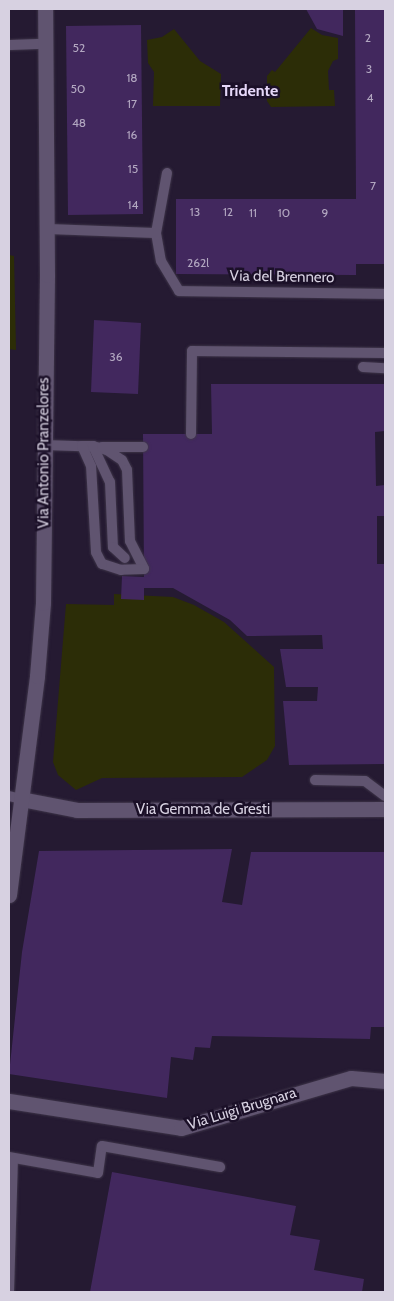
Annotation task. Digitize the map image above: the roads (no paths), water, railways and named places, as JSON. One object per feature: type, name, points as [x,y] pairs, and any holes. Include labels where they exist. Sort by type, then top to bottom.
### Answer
[{"type":"street","name":"Via Antonio Pranzelores","points":[[9,896],[15,798],[43,603],[47,229],[45,9]]},
{"type":"street","name":"Via Gemma de Gresti","points":[[15,798],[77,810],[385,808]]},
{"type":"street","name":"Via Luigi Brugnara","points":[[9,1101],[181,1128],[351,1078],[385,1081]]},
{"type":"lane","points":[[9,45],[45,44]]},
{"type":"lane","points":[[47,229],[156,233],[167,173]]},
{"type":"lane","name":"Via del Brennero","points":[[156,233],[160,260],[179,291],[385,294]]},
{"type":"lane","points":[[191,434],[192,351],[385,353]]},
{"type":"lane","points":[[363,368],[385,368]]},
{"type":"lane","points":[[44,445],[144,447]]},
{"type":"lane","points":[[82,446],[91,466],[94,539],[102,564],[122,570],[144,570],[130,541],[128,470],[122,460],[107,450],[93,446]]},
{"type":"lane","points":[[93,446],[110,482],[113,547],[125,558]]},
{"type":"lane","points":[[315,780],[365,781],[385,796]]},
{"type":"lane","points":[[9,1292],[11,1158],[98,1173],[102,1146],[220,1167]]},
{"type":"district","name":"Tridente","points":[[250,91]]}]
